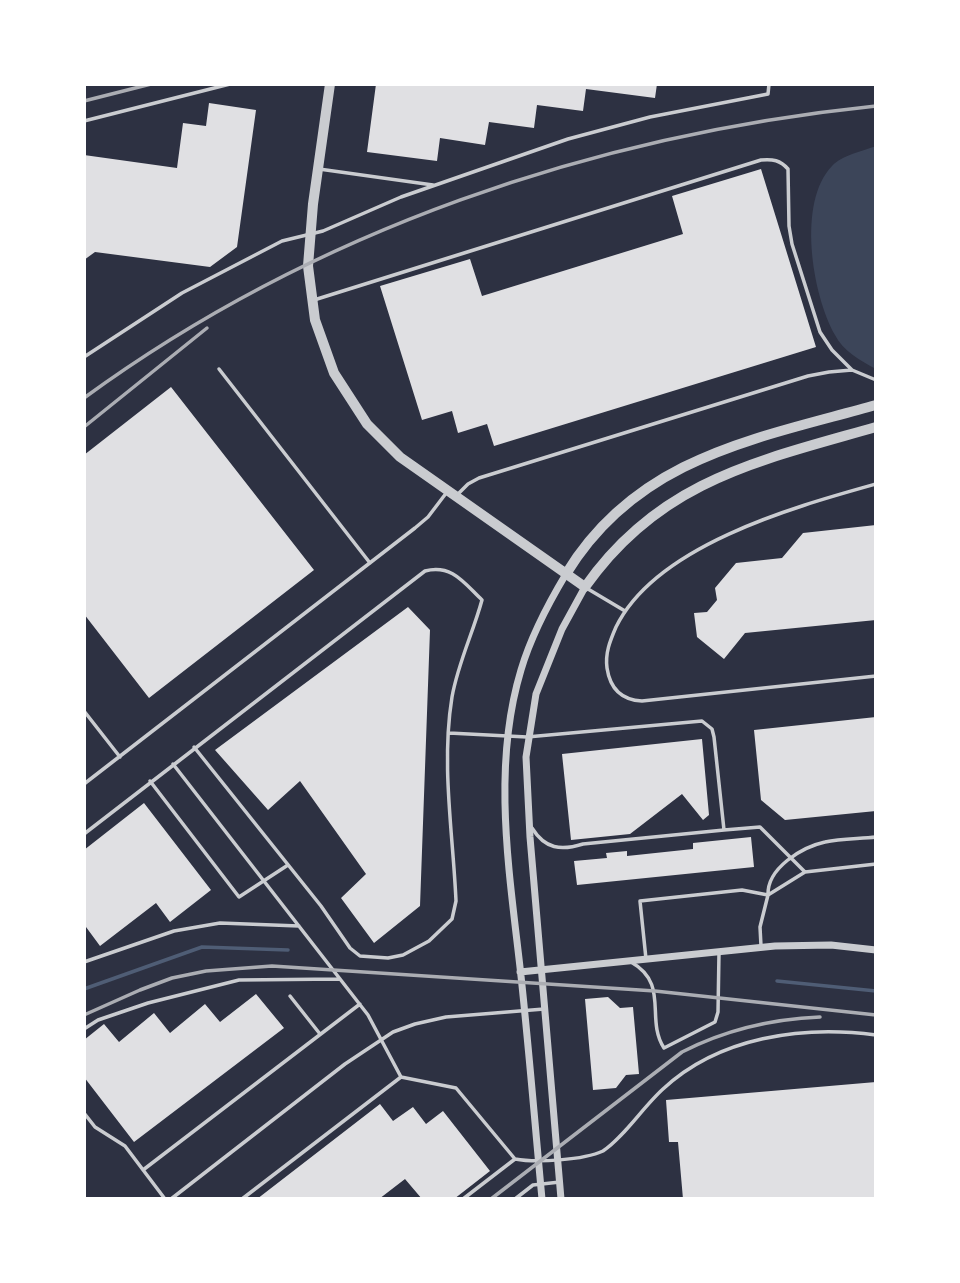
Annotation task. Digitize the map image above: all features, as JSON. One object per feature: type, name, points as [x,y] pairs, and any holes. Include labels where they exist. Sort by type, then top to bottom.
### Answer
[{"type":"street","points":[[330,84],[308,266],[318,331],[330,362],[359,414],[400,457],[585,587]]},
{"type":"street","points":[[541,1199],[506,820],[508,737],[522,666],[542,617],[566,573],[582,551],[619,512],[652,484],[679,468],[730,446],[876,405]]},
{"type":"street","points":[[561,1199],[526,773],[527,737],[536,694],[544,672],[562,629],[585,587],[609,557],[642,524],[705,482],[747,464],[876,427]]},
{"type":"street","points":[[520,972],[761,947],[819,944],[876,950]]},
{"type":"lane","points":[[84,121],[230,84]]},
{"type":"lane","points":[[84,357],[182,293],[276,243],[310,235],[532,150],[610,127],[768,94],[769,84]]},
{"type":"lane","points":[[312,301],[761,160],[772,159],[788,169],[792,244],[820,332],[832,350],[852,370],[876,380]]},
{"type":"lane","points":[[318,169],[435,185]]},
{"type":"lane","points":[[219,369],[370,563]]},
{"type":"lane","points":[[84,784],[370,563],[428,517],[451,494],[479,478],[808,376],[852,370]]},
{"type":"lane","points":[[876,484],[777,513],[691,555],[637,595],[625,611],[609,642],[607,665],[609,677],[616,690],[632,700],[647,701],[876,677]]},
{"type":"lane","points":[[84,834],[194,747],[425,571],[438,568],[451,572],[482,600],[458,670],[452,699],[447,782],[456,901],[452,919],[429,941],[403,955],[388,958],[360,956],[350,948],[321,906],[194,747]]},
{"type":"lane","points":[[585,587],[625,611]]},
{"type":"lane","points":[[84,711],[120,757]]},
{"type":"lane","points":[[449,733],[527,737],[702,721],[712,729],[714,737],[723,830]]},
{"type":"lane","points":[[173,764],[360,1004],[401,1077]]},
{"type":"lane","points":[[150,782],[239,897],[288,865]]},
{"type":"lane","points":[[528,816],[533,829],[541,838],[551,845],[565,849],[583,844],[760,827],[805,872]]},
{"type":"lane","points":[[761,947],[760,926],[768,887],[781,865],[803,850],[825,842],[876,837]]},
{"type":"lane","points":[[646,959],[640,901],[742,890],[768,895],[805,872],[876,864]]},
{"type":"lane","points":[[84,962],[174,931],[220,923],[299,926]]},
{"type":"lane","points":[[629,961],[642,970],[653,985],[659,1036],[664,1048],[715,1022],[718,1012],[719,952]]},
{"type":"lane","points":[[84,1029],[98,1020],[148,1003],[239,980],[340,979]]},
{"type":"lane","points":[[290,996],[320,1034]]},
{"type":"lane","points":[[143,1170],[360,1004]]},
{"type":"lane","points":[[171,1199],[381,1039],[430,1020],[544,1009]]},
{"type":"lane","points":[[242,1199],[401,1077],[456,1088],[515,1159],[538,1162],[587,1156],[603,1151],[673,1079],[702,1060],[726,1049],[789,1034],[832,1031],[876,1035]]},
{"type":"lane","points":[[84,1113],[95,1127],[125,1146],[165,1199]]},
{"type":"lane","points":[[463,1199],[515,1159]]},
{"type":"lane","points":[[515,1199],[530,1186],[560,1182]]},
{"type":"shaded area","points":[[876,146],[876,369],[843,346],[827,317],[815,273],[812,224],[814,202],[821,182],[832,166],[847,156]]},
{"type":"building","points":[[376,84],[657,84],[655,98],[586,89],[583,111],[537,105],[534,128],[489,122],[485,145],[440,138],[437,161],[367,152]]},
{"type":"building","points":[[209,103],[256,110],[237,247],[210,267],[95,252],[84,260],[84,155],[177,168],[183,123],[206,126]]},
{"type":"building","points":[[761,169],[816,347],[494,446],[487,424],[458,433],[452,411],[422,420],[380,286],[470,259],[482,296],[683,234],[672,196]]},
{"type":"building","points":[[171,387],[314,570],[149,698],[84,614],[84,455]]},
{"type":"building","points":[[876,525],[876,620],[745,633],[724,659],[697,637],[694,613],[707,612],[717,600],[715,588],[736,563],[782,558],[803,533]]},
{"type":"building","points":[[408,607],[430,630],[420,906],[374,943],[341,898],[366,874],[300,781],[268,810],[215,750]]},
{"type":"building","points":[[876,717],[876,811],[785,820],[761,800],[754,730]]},
{"type":"building","points":[[702,739],[709,815],[703,820],[682,794],[630,834],[571,840],[562,754]]},
{"type":"building","points":[[144,803],[211,890],[170,922],[156,903],[100,946],[86,927],[84,929],[84,850]]},
{"type":"building","points":[[751,837],[754,867],[577,885],[574,861],[607,858],[606,853],[627,851],[627,856],[693,849],[693,843]]},
{"type":"building","points":[[256,994],[284,1028],[134,1142],[84,1077],[84,1040],[104,1024],[119,1042],[154,1013],[170,1033],[205,1004],[220,1022]]},
{"type":"building","points":[[608,997],[620,1008],[633,1007],[639,1074],[626,1075],[616,1088],[593,1090],[585,999]]},
{"type":"building","points":[[876,1082],[876,1199],[683,1199],[678,1142],[669,1142],[666,1100]]},
{"type":"building","points":[[380,1104],[393,1121],[413,1107],[426,1124],[443,1111],[490,1171],[454,1199],[422,1199],[405,1179],[379,1199],[257,1199]]},
{"type":"waterway","points":[[84,989],[202,947],[288,950]]},
{"type":"waterway","points":[[777,981],[876,991]]},
{"type":"railway","points":[[84,101],[151,84]]},
{"type":"railway","points":[[84,398],[172,338],[265,286],[361,239],[460,200],[562,167],[666,140],[770,120],[876,106]]},
{"type":"railway","points":[[84,427],[207,328]]},
{"type":"railway","points":[[84,1015],[172,978],[206,971],[272,966],[655,991],[876,1015]]},
{"type":"railway","points":[[491,1199],[682,1052],[749,1027],[820,1017]]}]
